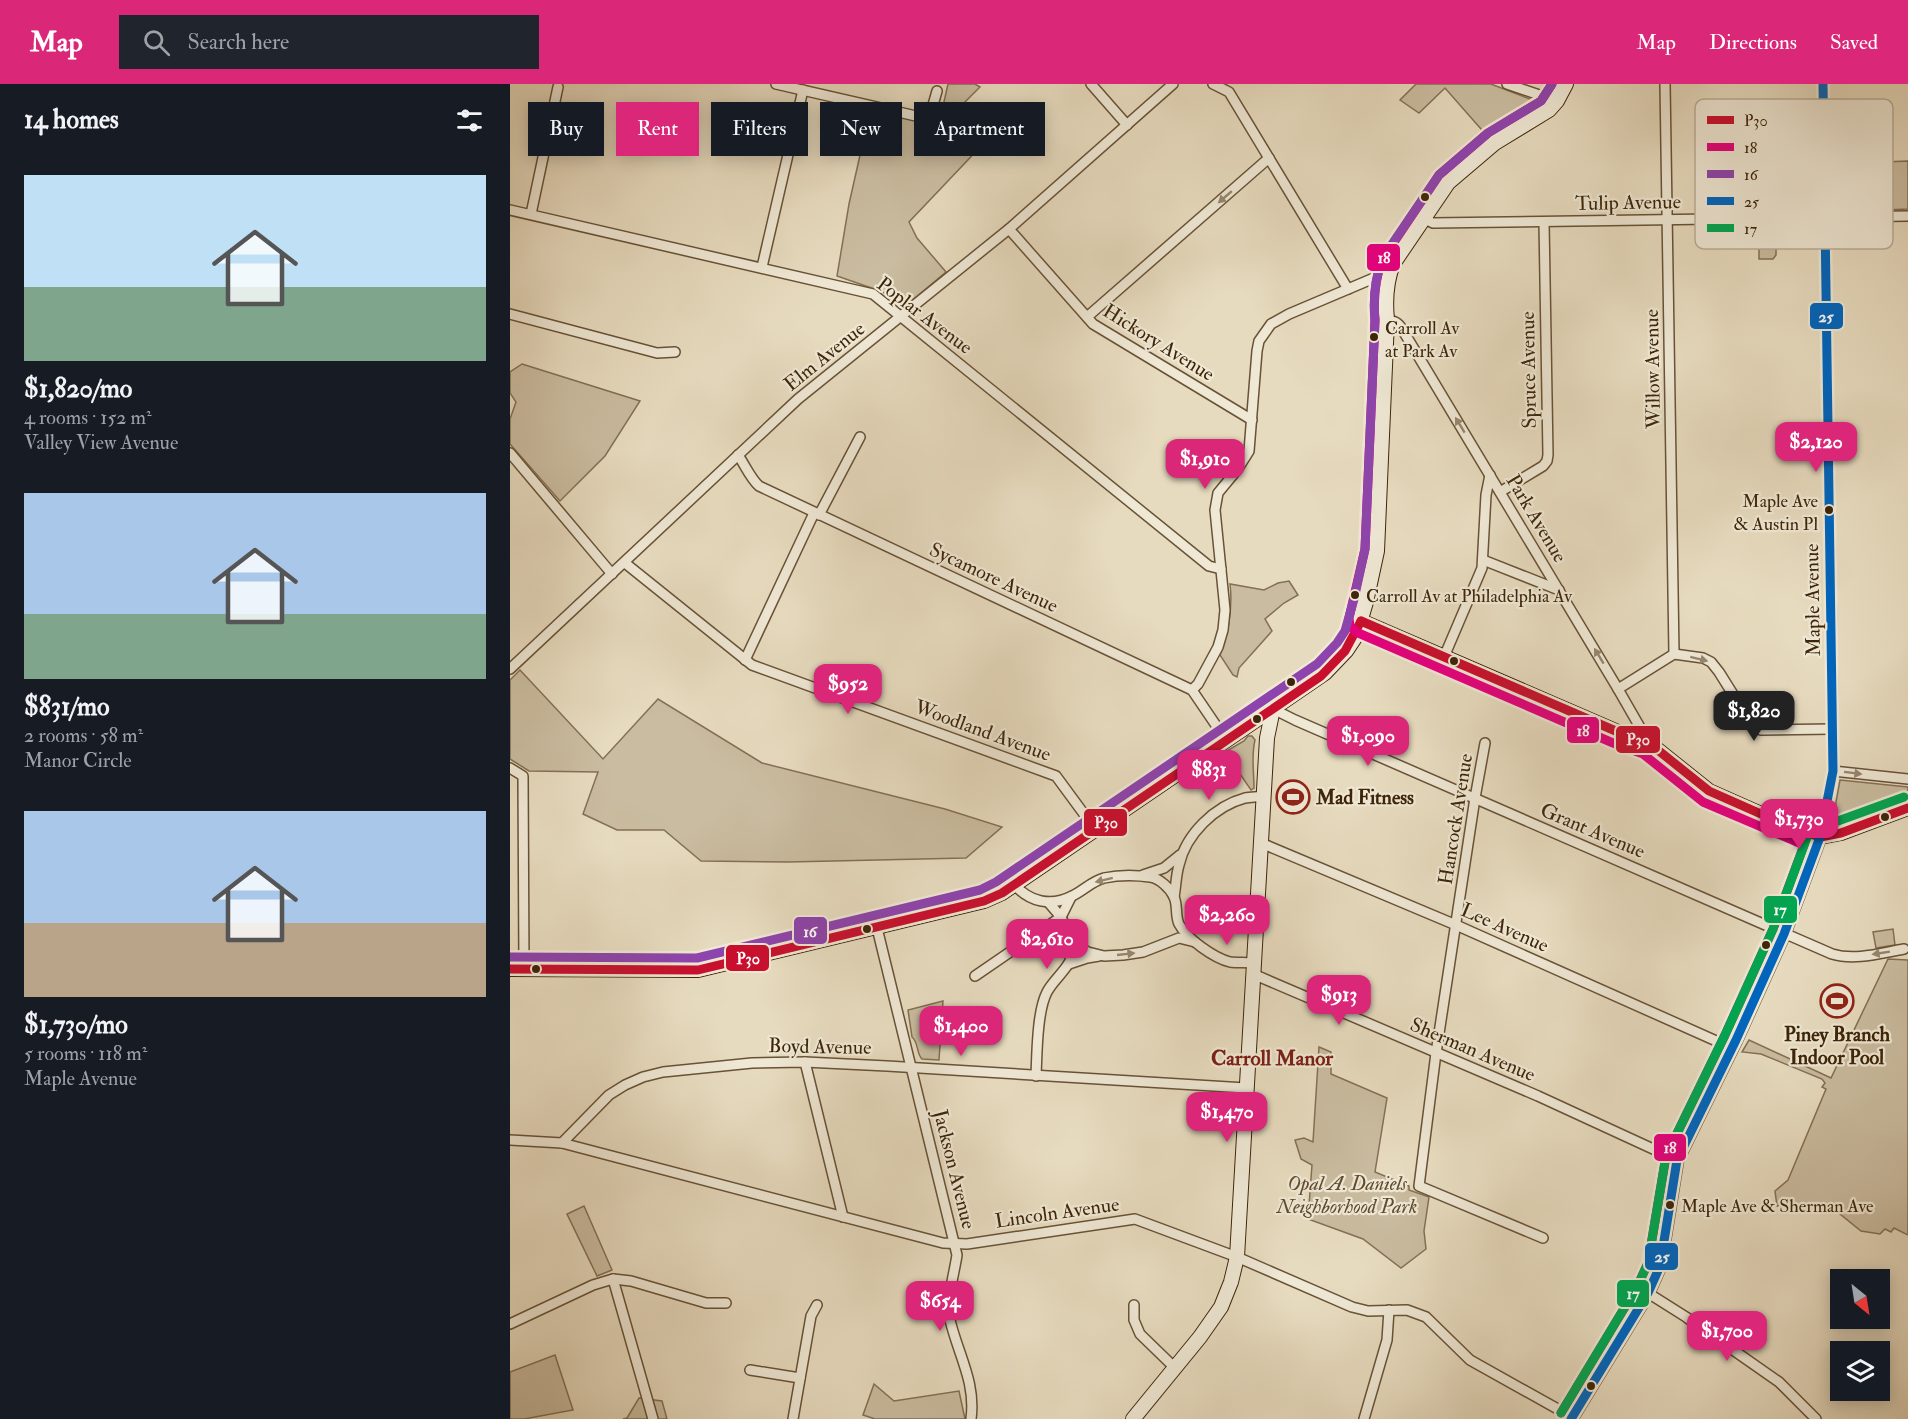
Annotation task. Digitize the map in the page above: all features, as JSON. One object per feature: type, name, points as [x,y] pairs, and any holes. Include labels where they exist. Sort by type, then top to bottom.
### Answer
[{"type":"main road","points":[[517,969],[698,969],[984,901],[1014,884],[1274,709],[1325,672],[1346,651],[1356,636],[1377,551],[1387,320],[1385,304],[1387,279],[1393,264],[1422,218],[1452,178],[1495,143],[1545,114],[1557,101],[1566,84]]},
{"type":"main road","points":[[1361,621],[1618,732],[1649,743],[1709,790],[1794,829],[1820,837],[1840,833],[1908,808]]},
{"type":"main road","points":[[1133,1418],[1200,1337],[1221,1307],[1232,1282],[1237,1257],[1267,738],[1274,709]]},
{"type":"street","points":[[777,84],[929,119],[937,91]]},
{"type":"street","points":[[1091,84],[1127,126]]},
{"type":"street","name":"Elm Avenue","points":[[510,669],[798,399],[1009,229],[1173,84]]},
{"type":"street","points":[[1213,84],[1229,92],[1348,289]]},
{"type":"street","points":[[1507,84],[1557,101]]},
{"type":"street","name":"Willow Avenue","points":[[1665,84],[1674,654]]},
{"type":"street","name":"Maple Avenue","points":[[1823,84],[1823,99]]},
{"type":"street","points":[[531,214],[558,87]]},
{"type":"street","points":[[762,267],[804,90]]},
{"type":"street","points":[[1087,317],[1269,158]]},
{"type":"street","name":"Poplar Avenue","points":[[510,210],[868,291],[1209,566],[1221,569]]},
{"type":"street","name":"Tulip Avenue","points":[[1893,216],[1908,216]]},
{"type":"street","name":"Tulip Avenue","points":[[1422,218],[1433,224],[1695,219]]},
{"type":"street","name":"Spruce Avenue","points":[[1500,492],[1543,466],[1548,455],[1544,222]]},
{"type":"street","name":"Hickory Avenue","points":[[1009,229],[1093,324],[1252,420]]},
{"type":"street","name":"Maple Avenue","points":[[1571,1418],[1648,1293],[1660,1266],[1677,1160],[1784,934],[1820,837],[1833,771],[1826,249]]},
{"type":"street","points":[[1226,740],[1192,690],[1198,684],[1218,647],[1223,630],[1225,610],[1215,500],[1249,451],[1259,340],[1271,324],[1289,314],[1374,278],[1387,279]]},
{"type":"street","points":[[510,314],[657,353],[675,352]]},
{"type":"street","name":"Park Avenue","points":[[1387,320],[1399,324],[1649,743]]},
{"type":"street","points":[[745,660],[816,514],[860,437]]},
{"type":"street","points":[[510,453],[612,574]]},
{"type":"street","name":"Sycamore Avenue","points":[[738,455],[759,486],[1192,690]]},
{"type":"street","points":[[1444,657],[1482,568],[1486,495],[1490,475]]},
{"type":"street","points":[[1483,560],[1559,590]]},
{"type":"street","name":"Woodland Avenue","points":[[625,563],[752,665],[1056,776],[1095,829]]},
{"type":"street","points":[[1618,688],[1674,654],[1703,658],[1711,662],[1719,672],[1754,728],[1761,730],[1833,729]]},
{"type":"street","name":"Grant Avenue","points":[[1274,709],[1819,949],[1843,957],[1904,949]]},
{"type":"street","name":"Hancock Avenue","points":[[1485,742],[1436,1053],[1419,1186],[1543,1238]]},
{"type":"street","points":[[510,768],[523,776],[517,969]]},
{"type":"street","points":[[1833,771],[1908,779]]},
{"type":"street","points":[[1141,876],[1164,868],[1173,862],[1196,831],[1211,816],[1232,803],[1246,798],[1264,796]]},
{"type":"street","name":"Lee Avenue","points":[[1261,843],[1456,925],[1732,1048]]},
{"type":"street","points":[[1162,944],[1174,934],[1179,924],[1174,897],[1178,866],[1183,851]]},
{"type":"street","points":[[1014,884],[1022,894],[1049,903],[1071,897],[1103,878],[1141,876],[1154,878],[1164,884],[1174,897]]},
{"type":"street","points":[[975,976],[1062,919],[1071,897]]},
{"type":"street","points":[[1036,1076],[1039,1022],[1047,993],[1069,964],[1074,951],[1062,919],[1049,903]]},
{"type":"street","name":"Sherman Avenue","points":[[1179,924],[1195,942],[1208,952],[1229,962],[1253,969],[1677,1160]]},
{"type":"street","name":"Jackson Avenue","points":[[877,928],[955,1243],[957,1255],[950,1300],[950,1317],[972,1389],[971,1419]]},
{"type":"street","points":[[1069,964],[1087,958],[1123,956],[1143,952],[1179,938],[1195,942]]},
{"type":"street","points":[[1073,944],[1088,952],[1104,956]]},
{"type":"street","points":[[805,1062],[843,1217]]},
{"type":"street","name":"Boyd Avenue","points":[[562,1143],[609,1095],[625,1084],[663,1072],[752,1063],[805,1062],[1246,1088]]},
{"type":"street","name":"Lincoln Avenue","points":[[510,1140],[562,1143],[943,1243],[967,1244],[1135,1219],[1237,1257],[1352,1307],[1368,1311],[1407,1310],[1426,1317],[1470,1360],[1571,1418]]},
{"type":"street","points":[[510,1324],[593,1285],[613,1279],[631,1281],[706,1303],[726,1303]]},
{"type":"street","points":[[613,1279],[653,1419]]},
{"type":"street","points":[[1648,1293],[1779,1382],[1816,1419]]},
{"type":"street","points":[[793,1419],[811,1316],[817,1305]]},
{"type":"street","points":[[1134,1305],[1134,1320],[1140,1334],[1174,1368]]},
{"type":"street","points":[[1364,1419],[1387,1340],[1389,1310]]},
{"type":"street","points":[[750,1370],[800,1378]]},
{"type":"green space","points":[[948,84],[975,84],[980,87],[965,102],[944,102]]},
{"type":"green space","points":[[1416,84],[1491,84],[1535,101],[1538,105],[1536,109],[1488,137],[1445,88],[1419,113],[1400,100]]},
{"type":"green space","points":[[902,118],[914,120],[914,156],[972,156],[909,222],[917,238],[946,272],[909,303],[900,303],[883,292],[837,276],[860,156],[902,156]]},
{"type":"green space","points":[[1908,161],[1908,209],[1893,210],[1893,162]]},
{"type":"green space","points":[[1759,249],[1776,249],[1773,259],[1759,259]]},
{"type":"green space","points":[[522,364],[640,401],[605,456],[560,501],[510,444],[510,419],[516,402],[510,393],[510,372]]},
{"type":"green space","points":[[1289,581],[1298,595],[1265,619],[1272,631],[1239,668],[1237,677],[1233,675],[1220,655],[1230,620],[1230,584],[1264,590],[1278,583]]},
{"type":"green space","points":[[520,670],[603,759],[658,699],[762,763],[945,809],[1002,827],[966,858],[788,862],[701,861],[664,830],[617,830],[583,814],[598,772],[529,771],[510,759],[510,680]]},
{"type":"green space","points":[[1248,736],[1252,736],[1255,740],[1254,788],[1251,790],[1225,752],[1244,741]]},
{"type":"green space","points":[[1840,780],[1908,787],[1908,798],[1861,816],[1832,824]]},
{"type":"green space","points":[[1893,929],[1895,945],[1876,948],[1873,932]]},
{"type":"green space","points":[[1888,959],[1908,960],[1908,1235],[1894,1228],[1891,1232],[1885,1229],[1880,1234],[1861,1231],[1830,1206],[1777,1206],[1775,1191],[1788,1180],[1826,1089],[1822,1087],[1825,1083],[1822,1079],[1761,1054],[1742,1052],[1749,1040],[1831,1078]]},
{"type":"green space","points":[[943,1001],[939,1060],[922,1059],[912,1037],[908,1010]]},
{"type":"green space","name":"Opal A. Daniels Neighborhood Park","points":[[1319,1047],[1331,1052],[1331,1074],[1387,1098],[1375,1172],[1409,1186],[1409,1190],[1429,1197],[1424,1231],[1426,1249],[1401,1268],[1363,1239],[1308,1219],[1312,1165],[1301,1159],[1295,1140],[1304,1138],[1313,1142]]},
{"type":"green space","points":[[584,1206],[612,1270],[597,1276],[567,1214]]},
{"type":"green space","points":[[555,1355],[573,1410],[524,1419],[510,1419],[510,1372]]},
{"type":"green space","points":[[874,1384],[894,1401],[959,1391],[965,1419],[875,1419],[863,1415]]},
{"type":"green space","points":[[639,1398],[662,1401],[667,1419],[623,1419],[627,1418]]},
{"type":"transit line","name":"18","points":[[1552,84],[1541,101],[1488,133],[1439,175],[1382,260],[1374,297],[1375,320],[1365,549],[1349,618],[1350,626],[1356,632],[1643,754],[1703,802],[1804,845],[1773,929],[1666,1156],[1648,1263],[1637,1287],[1561,1413]]},
{"type":"transit line","name":"16","points":[[510,957],[697,958],[980,890],[996,882],[1317,664],[1345,631],[1365,549],[1375,320],[1374,297],[1382,259],[1439,175],[1488,133],[1541,101],[1552,84]]},
{"type":"transit line","name":"25","points":[[1823,84],[1823,99]]},
{"type":"transit line","name":"25","points":[[1571,1419],[1648,1293],[1660,1266],[1677,1160],[1736,1040],[1784,934],[1820,837],[1833,771],[1825,249]]},
{"type":"transit line","name":"P30","points":[[1361,621],[1618,732],[1649,743],[1709,791],[1795,829],[1820,837],[1841,833],[1908,808]]},
{"type":"transit line","name":"P30","points":[[510,969],[698,970],[984,901],[1002,893],[1321,676],[1345,651],[1361,621]]},
{"type":"transit line","name":"17","points":[[1561,1413],[1637,1287],[1648,1263],[1666,1156],[1773,929],[1809,832],[1815,826],[1838,821],[1904,797]]},
{"type":"place","name":"Carroll Av at Park Av","points":[[1374,337]]},
{"type":"place","name":"Maple Ave & Austin Pl","points":[[1829,510]]},
{"type":"place","name":"Carroll Av at Philadelphia Av","points":[[1355,595]]},
{"type":"place","name":"Mad Fitness","points":[[1293,797]]},
{"type":"place","name":"Piney Branch Indoor Pool","points":[[1837,1001]]},
{"type":"place","name":"Maple Ave & Sherman Ave","points":[[1670,1205]]},
{"type":"district","name":"Carroll Manor","points":[[1272,1058]]}]
